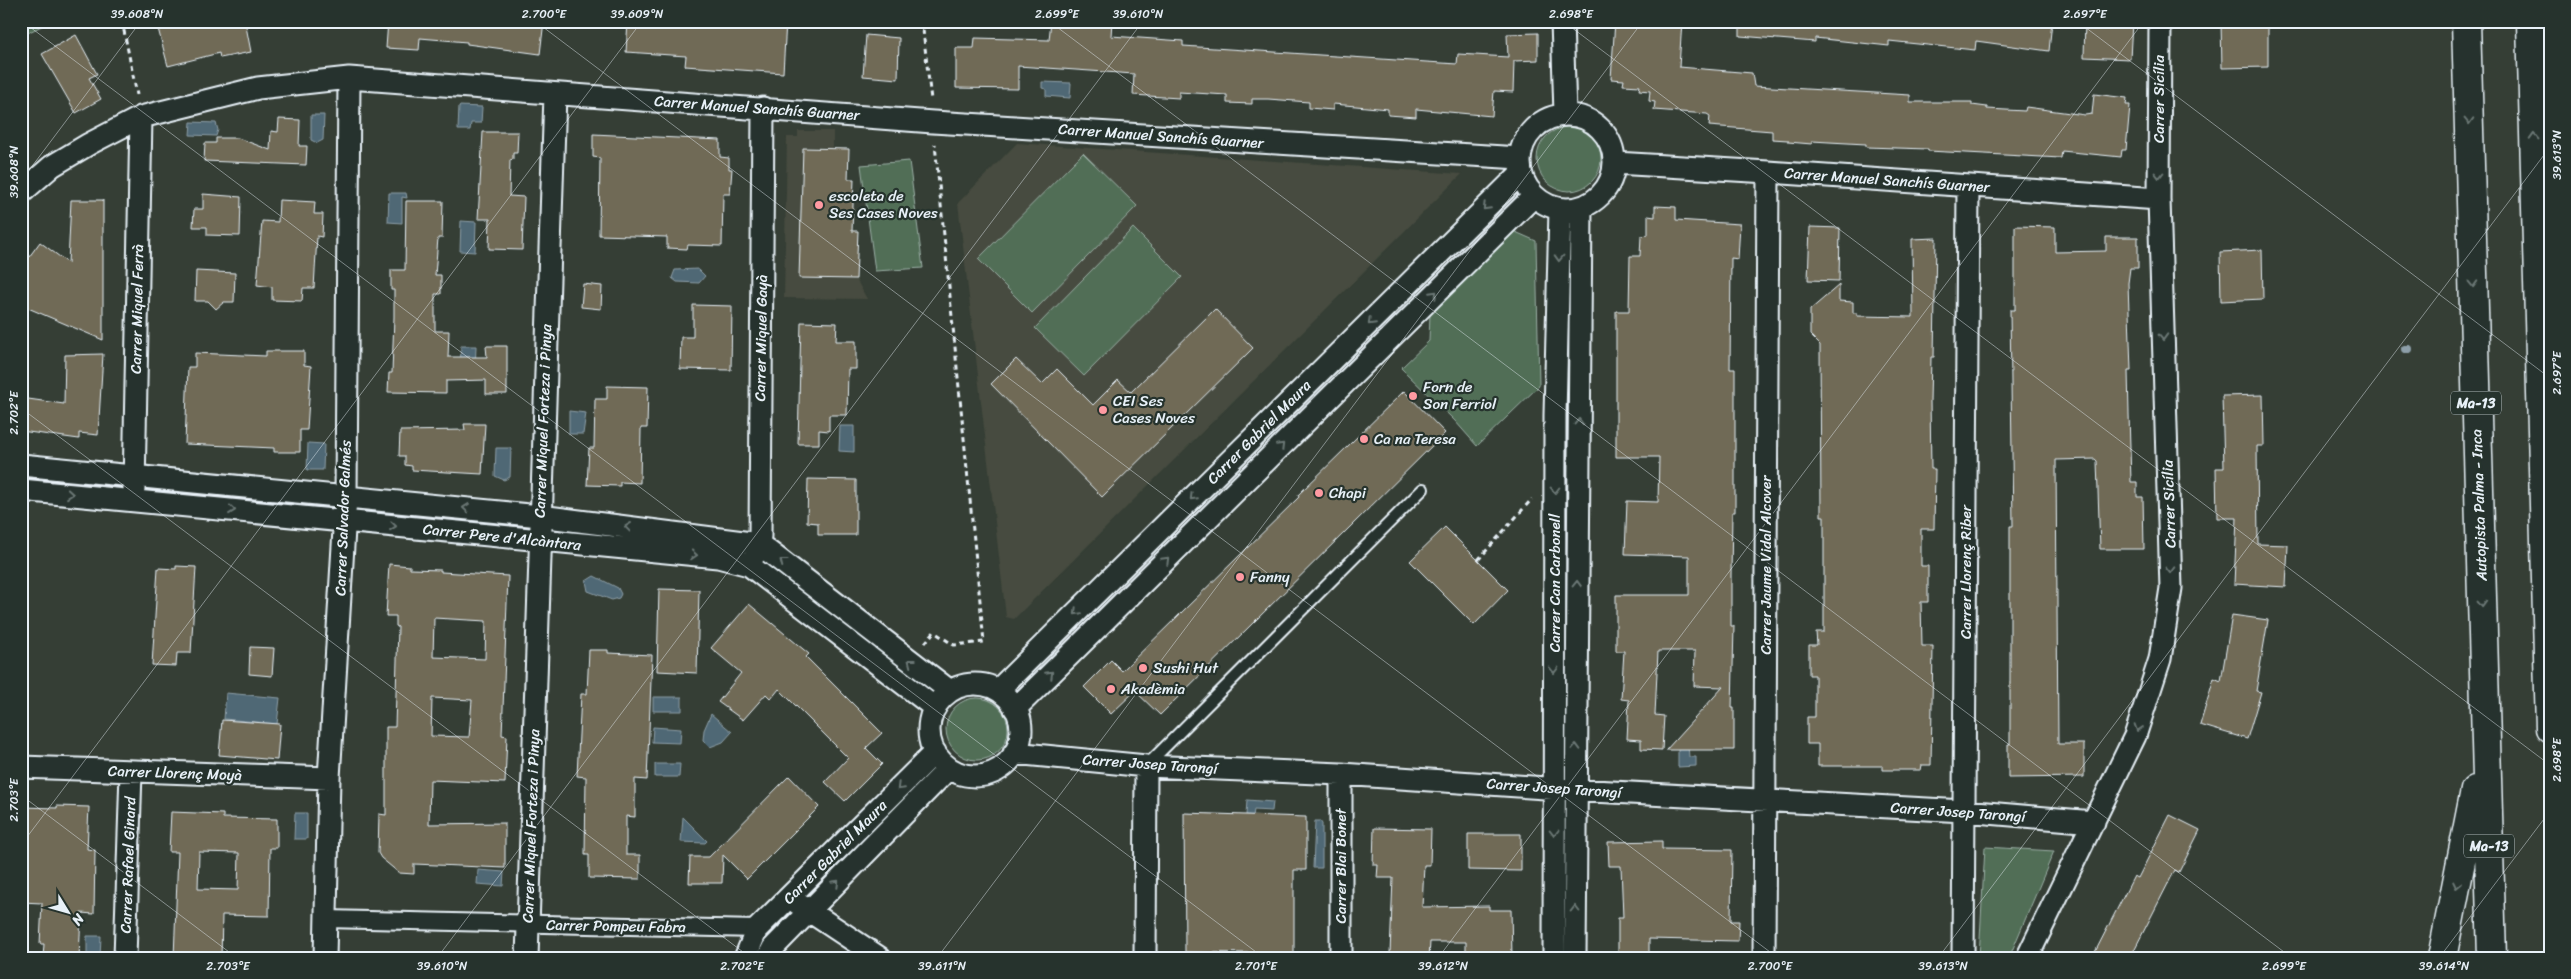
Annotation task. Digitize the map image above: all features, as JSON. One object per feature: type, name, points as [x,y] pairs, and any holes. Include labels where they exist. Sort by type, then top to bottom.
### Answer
[{"type":"highway","name":"Autopista Palma - Inca","points":[[2466,21],[2492,958]]},
{"type":"highway","points":[[2531,21],[2550,728]]},
{"type":"highway","points":[[2442,958],[2485,734]]},
{"type":"street","points":[[1562,21],[1564,114]]},
{"type":"street","name":"Carrer Sicília","points":[[2027,958],[2135,736],[2160,659],[2171,588],[2159,199],[2160,21]]},
{"type":"street","name":"Carrer Manuel Sanchís Guarner","points":[[21,193],[52,166],[141,117],[258,88],[349,78],[1520,166]]},
{"type":"street","name":"Carrer Salvador Galmés","points":[[325,958],[329,778],[346,496],[349,78]]},
{"type":"street","name":"Carrer Miquel Forteza i Pinya","points":[[527,958],[554,94]]},
{"type":"street","name":"Carrer Miquel Gayà","points":[[750,566],[759,544],[763,108]]},
{"type":"street","points":[[1564,114],[1580,116],[1595,123],[1606,134],[1613,148],[1615,164],[1612,178],[1605,191],[1594,201],[1581,208],[1560,209],[1546,205],[1534,196],[1520,166],[1523,145],[1534,128],[1551,117],[1564,114]]},
{"type":"street","name":"Carrer Miquel Ferrà","points":[[133,500],[141,117]]},
{"type":"street","name":"Carrer Manuel Sanchís Guarner","points":[[1615,164],[1768,172],[2159,199]]},
{"type":"street","name":"Carrer Gabriel Maura","points":[[998,690],[1520,166]]},
{"type":"street","name":"Carrer Jaume Vidal Alcover","points":[[1764,958],[1768,172]]},
{"type":"street","name":"Carrer Llorenç Riber","points":[[1963,958],[1968,186]]},
{"type":"street","name":"Carrer Gabriel Maura","points":[[1016,709],[1534,196]]},
{"type":"street","points":[[1575,958],[1581,208]]},
{"type":"street","name":"Carrer Can Carbonell","points":[[1554,958],[1555,473],[1560,209]]},
{"type":"street","points":[[21,465],[540,516],[759,544],[950,691]]},
{"type":"street","name":"Carrer Pere d'Alcàntara","points":[[21,490],[539,542],[718,557],[750,566],[935,708]]},
{"type":"street","points":[[976,684],[998,690],[1008,698],[1016,709],[1020,723],[1020,738],[1014,753],[1005,764],[994,771],[981,775],[959,773],[949,768],[935,752],[930,740],[929,727],[938,702],[950,691],[964,685],[976,684]]},
{"type":"street","name":"Carrer Gabriel Maura","points":[[745,958],[757,929],[935,752]]},
{"type":"street","name":"Carrer Josep Tarongí","points":[[1014,753],[1146,766],[1342,774],[1575,790],[1964,811],[2094,822]]},
{"type":"street","points":[[1145,958],[1146,766]]},
{"type":"street","name":"Carrer Llorenç Moyà","points":[[21,767],[329,778]]},
{"type":"street","name":"Carrer Gabriel Maura","points":[[768,958],[773,948],[949,768]]},
{"type":"street","name":"Carrer Rafael Ginard","points":[[125,958],[131,772]]},
{"type":"street","name":"Carrer Blai Bonet","points":[[1341,958],[1342,774]]},
{"type":"street","points":[[789,897],[808,912],[880,958]]},
{"type":"street","name":"Carrer Pompeu Fabra","points":[[326,919],[757,929]]},
{"type":"lane","points":[[1146,766],[1423,489]]},
{"type":"path","points":[[122,21],[141,117]]},
{"type":"path","points":[[922,21],[984,642],[954,645]]},
{"type":"path","points":[[1478,560],[1555,473]]},
{"type":"shaded area","name":"escoleta de Ses Cases Noves","points":[[798,131],[833,131],[833,149],[849,149],[848,178],[854,179],[852,230],[858,231],[856,279],[867,299],[784,298],[787,137],[798,137]]},
{"type":"shaded area","name":"CEI Ses Cases Noves","points":[[1017,143],[1462,174],[1014,619],[1006,617],[958,203]]},
{"type":"green space","points":[[21,21],[52,21],[21,36]]},
{"type":"green space","points":[[1569,127],[1587,133],[1595,141],[1601,159],[1595,177],[1587,185],[1569,191],[1551,185],[1543,177],[1537,159],[1543,141],[1551,133]]},
{"type":"green space","points":[[1083,153],[1137,206],[1032,313],[978,259]]},
{"type":"green space","points":[[909,161],[923,268],[875,271],[861,165]]},
{"type":"green space","points":[[1133,228],[1182,277],[1084,376],[1035,328]]},
{"type":"green space","points":[[1511,230],[1536,241],[1539,386],[1477,446],[1455,421],[1401,368],[1429,341],[1430,313]]},
{"type":"green space","points":[[971,698],[983,698],[999,707],[1006,717],[1008,729],[1006,741],[999,751],[983,760],[971,760],[960,755],[951,746],[946,735],[946,723],[951,712],[960,703]]},
{"type":"green space","points":[[1985,847],[2054,851],[2009,958],[1979,958]]},
{"type":"water","points":[[1042,82],[1071,83],[1070,98],[1046,96],[1046,89],[1042,88]]},
{"type":"water","points":[[459,106],[482,107],[481,123],[471,123],[470,130],[458,130]]},
{"type":"water","points":[[311,115],[324,115],[323,140],[317,143],[311,140]]},
{"type":"water","points":[[191,122],[216,123],[218,130],[216,136],[190,135]]},
{"type":"water","points":[[389,193],[406,193],[407,198],[402,197],[402,223],[388,222]]},
{"type":"water","points":[[461,221],[476,222],[475,252],[460,251]]},
{"type":"water","points":[[698,269],[705,276],[699,283],[677,282],[672,278],[675,270]]},
{"type":"water","points":[[461,346],[476,346],[475,374],[460,374]]},
{"type":"water","points":[[569,411],[586,413],[583,434],[569,434]]},
{"type":"water","points":[[840,426],[854,426],[854,452],[839,451]]},
{"type":"water","points":[[308,443],[324,444],[323,470],[307,470]]},
{"type":"water","points":[[496,448],[511,448],[510,477],[504,480],[495,476]]},
{"type":"water","points":[[594,576],[618,588],[621,594],[619,598],[612,600],[588,591],[586,581]]},
{"type":"water","points":[[226,693],[280,698],[277,724],[224,719]]},
{"type":"water","points":[[653,697],[682,697],[682,711],[653,711]]},
{"type":"water","points":[[711,714],[732,732],[723,742],[710,747],[703,740],[704,730]]},
{"type":"water","points":[[653,727],[681,729],[680,743],[652,742]]},
{"type":"water","points":[[1678,745],[1688,745],[1689,757],[1696,757],[1696,766],[1678,767]]},
{"type":"water","points":[[655,764],[680,764],[679,777],[655,777]]},
{"type":"water","points":[[1247,800],[1273,802],[1272,811],[1254,810],[1253,816],[1246,815]]},
{"type":"water","points":[[295,813],[307,813],[307,839],[294,839]]},
{"type":"water","points":[[683,817],[707,841],[705,843],[681,842]]},
{"type":"water","points":[[1315,821],[1320,821],[1322,824],[1322,868],[1313,868]]},
{"type":"water","points":[[478,870],[504,872],[503,886],[477,884]]},
{"type":"water","points":[[87,936],[101,936],[100,958],[87,958]]},
{"type":"building","points":[[156,21],[245,21],[251,52],[220,58],[219,53],[168,66]]},
{"type":"building","points":[[388,21],[544,21],[540,54],[467,44],[467,42],[420,38],[419,50],[386,48]]},
{"type":"building","points":[[628,21],[786,21],[783,73],[685,66],[686,56],[626,52]]},
{"type":"building","points":[[1051,21],[1112,21],[1111,36],[1183,41],[1183,46],[1457,64],[1458,54],[1508,57],[1507,34],[1538,33],[1538,60],[1514,61],[1513,92],[1494,91],[1492,116],[1416,109],[1416,117],[1388,115],[1388,109],[1333,104],[1333,110],[1309,108],[1309,102],[1268,99],[1252,99],[1252,104],[1227,103],[1227,95],[1179,92],[1179,98],[1133,95],[1134,74],[1018,66],[1018,89],[956,88],[956,48],[974,48],[975,38],[1049,40]]},
{"type":"building","points":[[1615,21],[1682,21],[1679,67],[1752,73],[1754,86],[1910,95],[1910,102],[1972,102],[1972,105],[1987,107],[1987,109],[2025,111],[2026,107],[2085,115],[2092,114],[2094,94],[2127,98],[2126,105],[2130,105],[2126,150],[2122,150],[2121,157],[2062,151],[2061,158],[1928,151],[1928,149],[1866,147],[1866,144],[1812,141],[1812,144],[1788,142],[1788,140],[1772,139],[1772,131],[1709,126],[1710,116],[1707,114],[1654,110],[1655,102],[1649,101],[1650,91],[1639,90],[1640,86],[1623,85],[1624,80],[1611,79]]},
{"type":"building","points":[[1740,21],[2052,21],[2049,51],[1976,41],[1975,50],[1889,41],[1889,46],[1815,38],[1815,42],[1740,36]]},
{"type":"building","points":[[2085,21],[2132,21],[2130,59],[2084,57]]},
{"type":"building","points":[[2268,22],[2268,67],[2222,68],[2221,23]]},
{"type":"building","points":[[76,35],[97,74],[89,78],[101,99],[76,113],[42,54]]},
{"type":"building","points":[[866,35],[899,38],[898,79],[863,76]]},
{"type":"building","points":[[279,119],[300,120],[299,146],[307,146],[306,165],[204,161],[205,143],[216,143],[216,138],[238,138],[270,150],[271,131],[278,132]]},
{"type":"building","points":[[483,132],[518,132],[517,153],[513,153],[513,159],[510,160],[509,196],[524,197],[522,250],[489,249],[490,219],[478,219]]},
{"type":"building","points":[[593,134],[720,140],[720,157],[729,158],[729,169],[732,169],[730,194],[723,194],[722,246],[688,245],[687,249],[667,248],[667,237],[599,235],[600,158],[593,157]]},
{"type":"building","name":"escoleta de Ses Cases Noves","points":[[803,148],[849,149],[848,179],[854,179],[852,231],[858,231],[856,279],[799,278]]},
{"type":"building","points":[[203,194],[241,197],[240,236],[207,235],[207,227],[193,227],[194,209],[203,209]]},
{"type":"building","points":[[71,200],[103,200],[103,340],[21,305],[21,268],[40,242],[68,263]]},
{"type":"building","points":[[279,200],[315,202],[314,214],[323,214],[322,237],[317,236],[314,288],[303,288],[302,301],[272,300],[272,287],[257,285],[262,221],[278,222]]},
{"type":"building","points":[[406,201],[443,201],[442,238],[438,238],[435,275],[441,275],[441,294],[435,294],[435,331],[449,331],[448,357],[487,357],[486,346],[507,346],[507,394],[486,394],[486,380],[446,381],[446,393],[388,392],[389,373],[392,373],[394,317],[394,290],[391,290],[391,270],[405,270]]},
{"type":"building","points":[[1655,206],[1676,207],[1676,220],[1740,224],[1738,259],[1731,258],[1730,369],[1735,369],[1735,512],[1732,512],[1731,575],[1731,626],[1734,626],[1732,708],[1734,708],[1734,750],[1666,750],[1723,687],[1694,686],[1695,651],[1658,651],[1655,715],[1664,716],[1662,750],[1641,749],[1641,740],[1627,739],[1629,700],[1621,699],[1624,651],[1616,651],[1616,595],[1689,595],[1689,556],[1625,554],[1627,501],[1658,502],[1659,457],[1616,457],[1616,311],[1629,311],[1630,256],[1640,256],[1641,236],[1648,235],[1648,216],[1655,217]]},
{"type":"building","points":[[2015,226],[2055,227],[2055,252],[2106,251],[2106,237],[2138,237],[2138,268],[2130,268],[2128,283],[2131,371],[2128,371],[2131,482],[2137,482],[2137,497],[2143,497],[2144,549],[2100,549],[2097,461],[2095,459],[2056,460],[2058,744],[2084,744],[2084,777],[2008,778],[2008,744],[2010,744],[2010,526],[2013,526],[2010,310],[2015,310]]},
{"type":"building","points":[[1810,227],[1840,228],[1839,281],[1808,280]]},
{"type":"building","points":[[1936,238],[1934,357],[1931,357],[1930,401],[1931,469],[1935,469],[1934,529],[1921,529],[1921,566],[1928,566],[1928,602],[1921,602],[1922,646],[1933,646],[1931,765],[1922,765],[1921,770],[1883,770],[1883,766],[1818,766],[1818,744],[1807,744],[1807,717],[1815,717],[1815,675],[1809,675],[1809,645],[1817,645],[1816,632],[1824,632],[1824,516],[1821,516],[1820,345],[1810,335],[1810,310],[1839,285],[1839,301],[1853,302],[1853,313],[1857,313],[1857,316],[1913,317],[1912,239]]},
{"type":"building","points":[[2262,250],[2263,299],[2221,301],[2220,252]]},
{"type":"building","points":[[196,271],[235,273],[234,302],[224,302],[216,309],[208,301],[195,301]]},
{"type":"building","points":[[583,284],[602,286],[601,309],[581,307]]},
{"type":"building","points":[[693,305],[732,306],[731,370],[680,369],[681,337],[693,337]]},
{"type":"building","points":[[1215,309],[1253,348],[1102,497],[991,384],[1016,359],[1042,384],[1057,369],[1093,405],[1118,380],[1131,392]]},
{"type":"building","points":[[801,322],[837,323],[836,341],[856,341],[856,369],[848,369],[847,415],[829,415],[829,431],[819,430],[819,444],[798,444]]},
{"type":"building","points":[[266,351],[304,351],[304,365],[311,366],[307,430],[300,430],[300,452],[274,452],[274,448],[185,444],[188,367],[195,367],[195,353],[266,356]]},
{"type":"building","points":[[103,354],[98,435],[79,433],[79,439],[21,431],[21,398],[64,404],[65,355]]},
{"type":"building","points":[[607,386],[648,387],[647,428],[641,428],[640,483],[620,482],[620,486],[587,485],[589,448],[594,448],[595,399],[607,399]]},
{"type":"building","points":[[1404,391],[1445,433],[1160,715],[1135,691],[1111,714],[1084,687],[1111,660],[1122,671]]},
{"type":"building","points":[[2263,395],[2264,446],[2257,446],[2258,544],[2288,545],[2286,587],[2234,584],[2237,518],[2217,518],[2216,468],[2224,468],[2222,396]]},
{"type":"building","points":[[464,424],[485,424],[482,474],[412,470],[412,466],[405,465],[405,456],[399,456],[400,431],[465,430]]},
{"type":"building","points":[[808,479],[856,480],[856,535],[818,535],[818,523],[807,522]]},
{"type":"building","points":[[1445,527],[1508,590],[1474,625],[1410,561]]},
{"type":"building","points":[[389,564],[410,566],[410,569],[508,576],[502,735],[507,736],[505,783],[430,780],[429,824],[505,823],[505,868],[414,864],[414,874],[399,873],[381,858],[378,853],[379,814],[386,815],[386,727],[395,727],[398,627],[396,626],[396,616],[386,616]],"holes":[[[434,618],[486,621],[485,659],[433,657]],[[432,698],[472,700],[469,737],[431,736]]]},
{"type":"building","points":[[176,566],[196,567],[191,653],[177,653],[176,666],[152,665],[158,568],[176,569]]},
{"type":"building","points":[[659,589],[699,590],[697,673],[657,671]]},
{"type":"building","points":[[749,604],[809,654],[806,657],[882,733],[866,748],[882,764],[845,801],[825,782],[848,758],[779,689],[771,699],[766,694],[743,720],[718,702],[741,673],[711,648]]},
{"type":"building","points":[[2232,615],[2268,620],[2256,691],[2261,692],[2247,739],[2200,725],[2214,678],[2221,681]]},
{"type":"building","points":[[250,647],[274,648],[272,676],[249,674]]},
{"type":"building","points":[[589,650],[608,650],[608,653],[652,655],[647,780],[635,779],[635,817],[626,816],[626,855],[640,855],[640,879],[589,878],[589,855],[585,855],[586,777],[577,776],[581,694],[587,694]]},
{"type":"building","points":[[222,720],[280,724],[277,760],[219,755]]},
{"type":"building","points":[[789,776],[819,807],[747,879],[723,855],[722,883],[689,883],[690,857],[709,857]]},
{"type":"building","points":[[57,806],[89,807],[87,849],[95,850],[94,914],[81,913],[79,958],[43,958],[44,944],[40,944],[42,903],[21,902],[21,807],[57,808]]},
{"type":"building","points":[[171,812],[223,814],[223,818],[277,819],[277,848],[270,848],[269,916],[222,915],[221,958],[174,958],[178,852],[169,852]],"holes":[[[199,852],[239,853],[238,890],[198,889]]]},
{"type":"building","points":[[1184,813],[1306,817],[1306,870],[1294,870],[1294,958],[1253,958],[1253,953],[1185,952]]},
{"type":"building","points":[[2170,815],[2200,830],[2179,872],[2175,870],[2130,958],[2092,958],[2134,876],[2138,878]]},
{"type":"building","points":[[1374,828],[1431,829],[1430,865],[1424,865],[1422,907],[1489,906],[1489,910],[1511,910],[1512,958],[1466,958],[1466,942],[1430,942],[1429,958],[1390,954],[1393,878],[1377,878],[1378,865],[1373,865]]},
{"type":"building","points":[[1468,834],[1521,834],[1521,871],[1468,870]]},
{"type":"building","points":[[1662,841],[1662,849],[1732,850],[1731,921],[1739,921],[1738,941],[1649,939],[1649,958],[1618,958],[1618,918],[1623,918],[1621,866],[1609,866],[1608,842]]},
{"type":"place","name":"escoleta de Ses Cases Noves","points":[[819,205]]},
{"type":"place","name":"Forn de Son Ferriol","points":[[1413,396]]},
{"type":"place","name":"CEI Ses Cases Noves","points":[[1103,410]]},
{"type":"place","name":"Ca na Teresa","points":[[1364,439]]},
{"type":"place","name":"Chapi","points":[[1319,493]]},
{"type":"place","name":"Fanny","points":[[1240,577]]},
{"type":"place","name":"Sushi Hut","points":[[1143,668]]},
{"type":"place","name":"Akadèmia","points":[[1111,689]]}]
